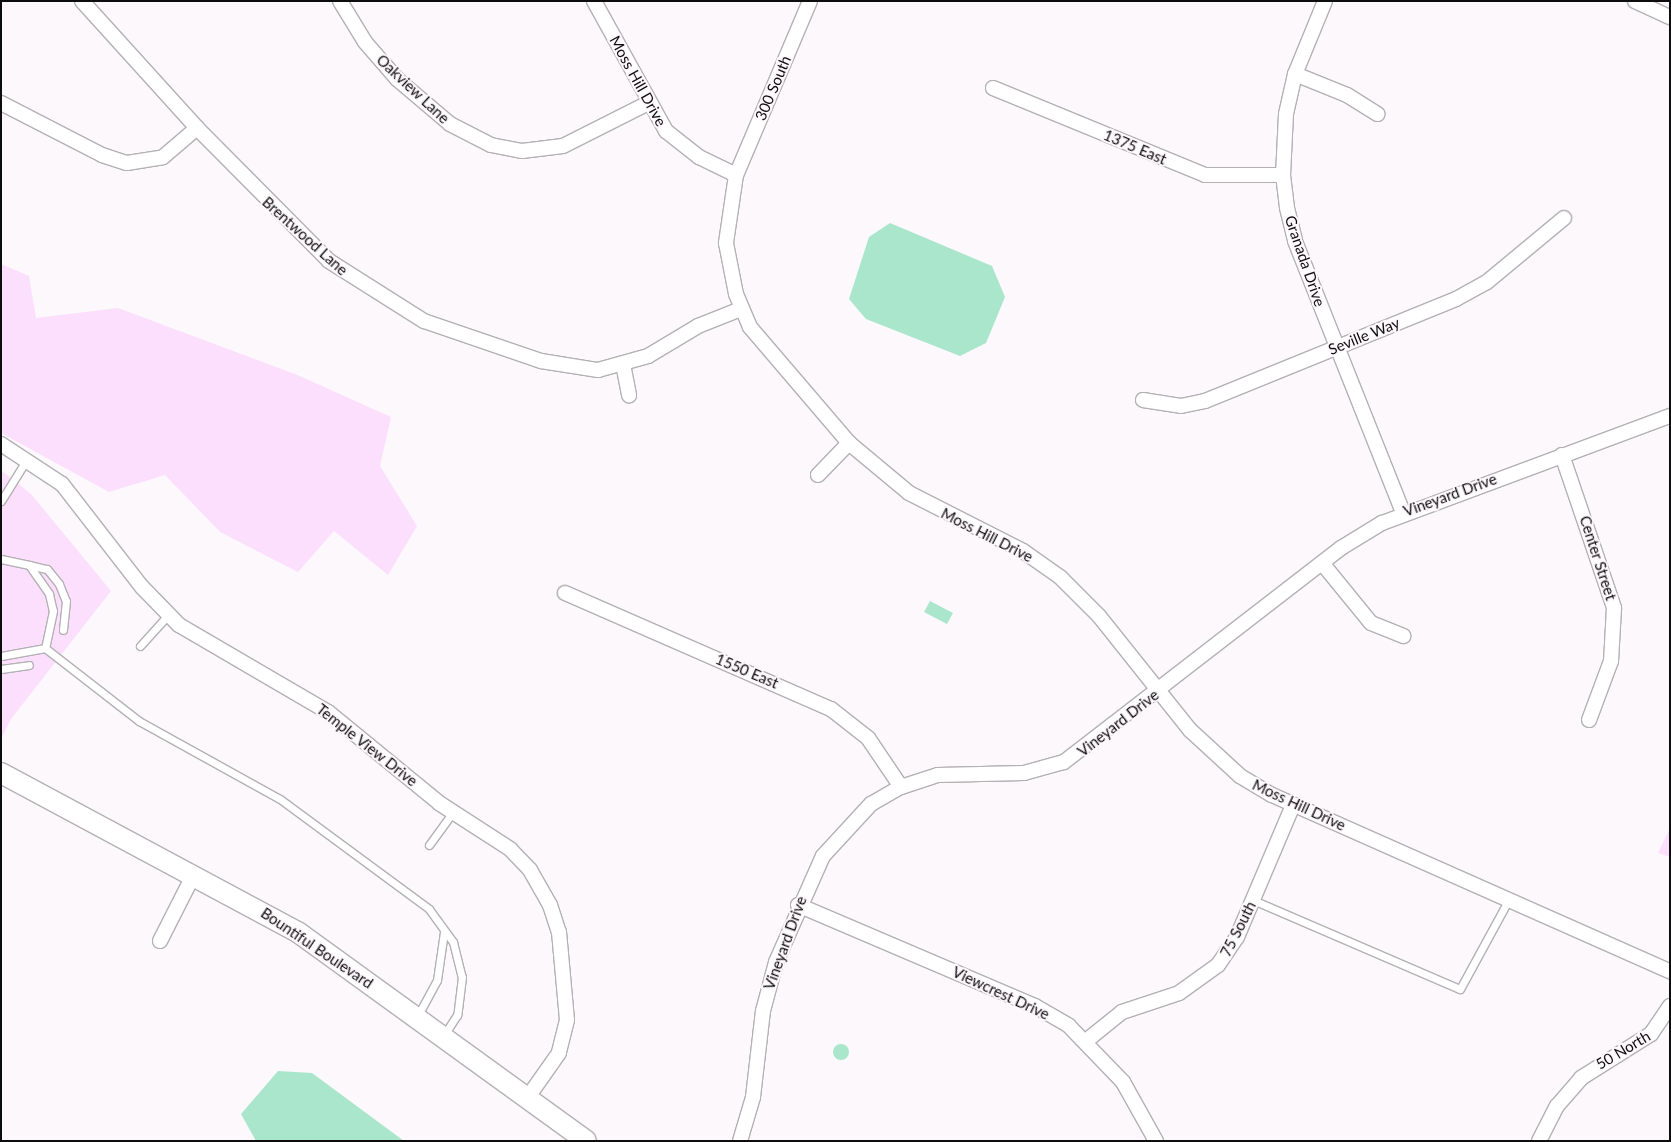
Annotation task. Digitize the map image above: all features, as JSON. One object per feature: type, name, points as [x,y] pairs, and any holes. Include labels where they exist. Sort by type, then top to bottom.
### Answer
[{"type":"main road","name":"Bountiful Boulevard","points":[[1,773],[194,874],[299,933],[528,1097],[586,1141]]},
{"type":"street","name":"Brentwood Lane","points":[[82,1],[197,128],[329,261],[403,310],[453,333],[556,365],[598,370],[623,364],[659,351],[708,321],[741,310]]},
{"type":"street","name":"Oakview Lane","points":[[340,1],[365,42],[397,78],[450,124],[491,145],[522,151],[562,146],[648,103]]},
{"type":"street","name":"Moss Hill Drive","points":[[594,1],[648,103],[675,140],[736,175],[726,243],[741,310],[761,342],[849,443],[909,493],[1023,551],[1060,578],[1099,616],[1159,692],[1225,764],[1293,805],[1670,971]]},
{"type":"street","name":"300 South","points":[[736,175],[810,1]]},
{"type":"street","name":"Granada Drive","points":[[1325,1],[1296,74],[1284,133],[1283,175],[1295,241],[1403,512]]},
{"type":"street","points":[[1635,1],[1670,17]]},
{"type":"street","points":[[1296,74],[1347,95],[1377,114]]},
{"type":"street","name":"1375 East","points":[[993,88],[1205,175],[1283,175]]},
{"type":"street","points":[[1,103],[102,155],[128,163],[162,157],[197,128]]},
{"type":"street","name":"Seville Way","points":[[1144,400],[1181,406],[1205,401],[1473,292],[1564,218]]},
{"type":"street","points":[[623,364],[629,395]]},
{"type":"street","name":"Vineyard Drive","points":[[740,1141],[753,1097],[766,995],[798,905],[823,856],[844,828],[871,804],[901,787],[955,772],[1018,773],[1051,767],[1088,748],[1322,564],[1403,512],[1670,416]]},
{"type":"street","points":[[818,475],[849,443]]},
{"type":"street","name":"Temple View Drive","points":[[1,444],[27,459],[82,505],[168,615],[207,645],[328,712],[452,812],[517,856],[535,877],[555,917],[566,1031],[553,1063],[528,1097]]},
{"type":"street","name":"Center Street","points":[[1562,455],[1604,571],[1615,620],[1612,661],[1589,720]]},
{"type":"street","points":[[1322,564],[1371,622],[1403,636]]},
{"type":"street","name":"1550 East","points":[[565,593],[831,709],[868,738],[901,787]]},
{"type":"street","name":"75 South","points":[[1086,1041],[1122,1012],[1180,993],[1209,974],[1232,947],[1293,805]]},
{"type":"street","points":[[160,940],[194,874]]},
{"type":"street","name":"Viewcrest Drive","points":[[798,905],[1035,1006],[1086,1041],[1123,1082],[1156,1141]]},
{"type":"street","name":"50 North","points":[[1539,1141],[1557,1106],[1581,1078],[1651,1034],[1670,1006]]},
{"type":"lane","points":[[1,501],[27,459]]},
{"type":"lane","points":[[1,559],[48,569],[60,584],[66,601],[63,630]]},
{"type":"lane","points":[[29,564],[52,602],[45,648]]},
{"type":"lane","points":[[140,646],[168,615]]},
{"type":"lane","points":[[1,656],[45,648],[139,721],[308,818],[429,909],[453,942],[462,976],[456,1015],[443,1036]]},
{"type":"lane","points":[[1,669],[29,666]]},
{"type":"lane","points":[[429,845],[452,812]]},
{"type":"lane","points":[[1253,900],[1460,989],[1509,899]]},
{"type":"lane","points":[[417,1017],[437,980],[444,932]]},
{"type":"shaded area","points":[[890,223],[992,266],[1005,297],[986,343],[960,356],[866,319],[849,299],[869,237]]},
{"type":"shaded area","points":[[1,264],[29,276],[36,318],[118,308],[295,374],[391,417],[380,466],[417,526],[388,575],[334,531],[298,572],[220,532],[165,475],[109,492],[1,433]]},
{"type":"shaded area","points":[[1,470],[31,494],[111,591],[11,719],[1,739]]},
{"type":"shaded area","points":[[930,601],[953,613],[947,624],[924,612]]},
{"type":"shaded area","points":[[1670,828],[1670,857],[1658,853]]},
{"type":"shaded area","points":[[841,1044],[847,1046],[849,1052],[847,1058],[841,1060],[835,1058],[833,1052],[835,1046]]},
{"type":"shaded area","points":[[278,1071],[312,1073],[404,1141],[256,1141],[241,1114]]}]
